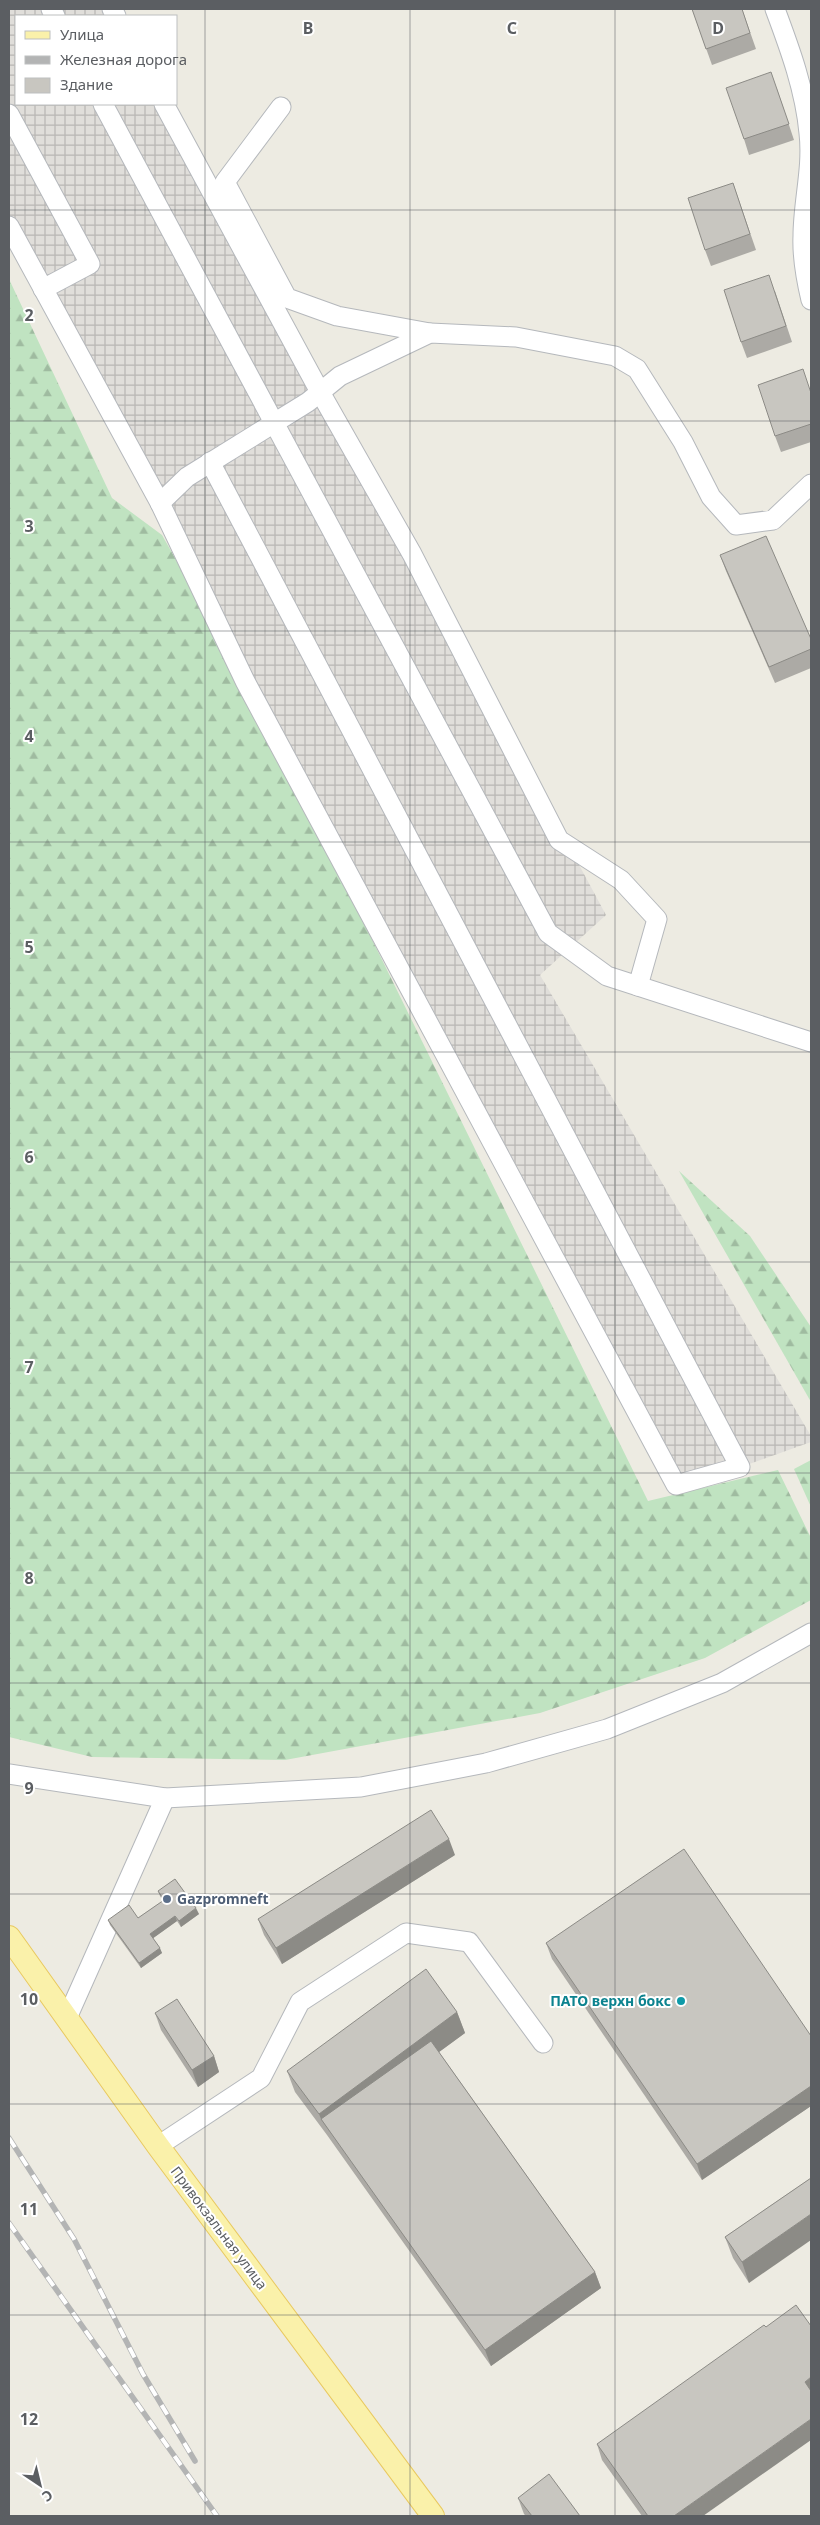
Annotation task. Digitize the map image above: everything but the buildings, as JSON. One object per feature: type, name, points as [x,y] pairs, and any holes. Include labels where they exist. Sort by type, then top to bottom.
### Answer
[{"type":"main road","name":"Привокзальная улица","points":[[9,1937],[158,2146],[433,2516]]},
{"type":"street","points":[[775,9],[790,48],[802,90],[810,135],[802,235],[805,275],[811,300]]},
{"type":"street","points":[[104,105],[548,933],[607,976],[811,1042]]},
{"type":"street","points":[[165,105],[320,392],[412,554],[559,840],[620,880],[657,919],[638,986]]},
{"type":"street","points":[[281,107],[225,182],[287,298],[337,316],[430,333],[516,337],[615,356],[637,369],[683,442],[711,497],[736,525],[772,520],[811,484]]},
{"type":"street","points":[[9,114],[90,264],[44,289]]},
{"type":"street","points":[[9,226],[160,503],[245,681],[676,1485],[740,1467],[210,462]]},
{"type":"street","points":[[160,503],[187,476],[275,422],[320,392],[340,376],[430,333]]},
{"type":"street","points":[[9,1774],[165,1798],[361,1786],[486,1763],[616,1726],[722,1683],[811,1633]]},
{"type":"street","points":[[67,2018],[165,1798]]},
{"type":"street","points":[[158,2146],[261,2078],[300,2002],[406,1933],[469,1942],[543,2043]]},
{"type":"shaded area","points":[[9,9],[119,9],[123,15],[15,15],[15,105],[171,105],[606,915],[540,975],[811,1436],[811,1442],[688,1486],[9,220]]},
{"type":"green space","points":[[9,279],[112,498],[162,535],[245,681],[648,1501],[778,1470],[811,1538],[811,1600],[705,1658],[540,1713],[285,1760],[92,1757],[9,1737]]},
{"type":"green space","points":[[679,1171],[750,1236],[811,1327],[811,1402]]},
{"type":"green space","points":[[811,1460],[811,1507],[794,1469]]},
{"type":"railway","points":[[9,2138],[74,2239],[143,2374],[195,2461]]},
{"type":"railway","points":[[9,2223],[217,2516]]},
{"type":"place","name":"Gazpromneft","points":[[167,1899]]},
{"type":"place","name":"ПАТО верхн бокс","points":[[681,2001]]}]
